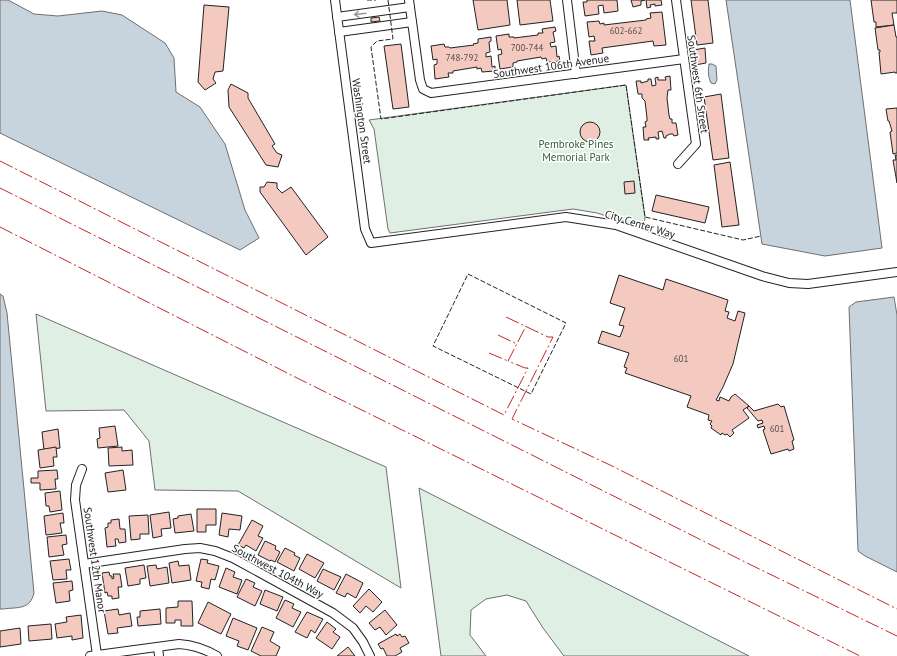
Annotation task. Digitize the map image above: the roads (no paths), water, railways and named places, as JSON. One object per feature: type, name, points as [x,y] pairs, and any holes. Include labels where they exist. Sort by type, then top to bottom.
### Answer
[{"type":"street","name":"Washington Street","points":[[335,0],[365,229],[371,243]]},
{"type":"street","points":[[567,0],[576,74]]},
{"type":"street","name":"Southwest 6th Street","points":[[676,0],[696,144],[678,164]]},
{"type":"street","points":[[337,17],[382,11],[410,4],[412,22],[339,32]]},
{"type":"street","points":[[382,11],[384,26]]},
{"type":"street","name":"Southwest 106th Avenue","points":[[412,22],[420,80],[423,89],[431,93],[684,59]]},
{"type":"street","name":"City Center Way","points":[[371,243],[566,217],[616,226],[762,276],[789,283],[816,284],[897,272]]},
{"type":"street","name":"Southwest 12th Manor","points":[[82,469],[76,485],[75,500],[94,656]]},
{"type":"street","name":"Southwest 104th Way","points":[[84,564],[185,549],[200,548],[215,551],[233,558],[333,613],[353,628],[363,642],[370,656]]},
{"type":"street","points":[[94,656],[172,644],[186,644],[203,649],[218,656]]},
{"type":"street","points":[[158,646],[159,656]]},
{"type":"park label","name":"Pembroke Pines Memorial Park","points":[[576,150]]}]
